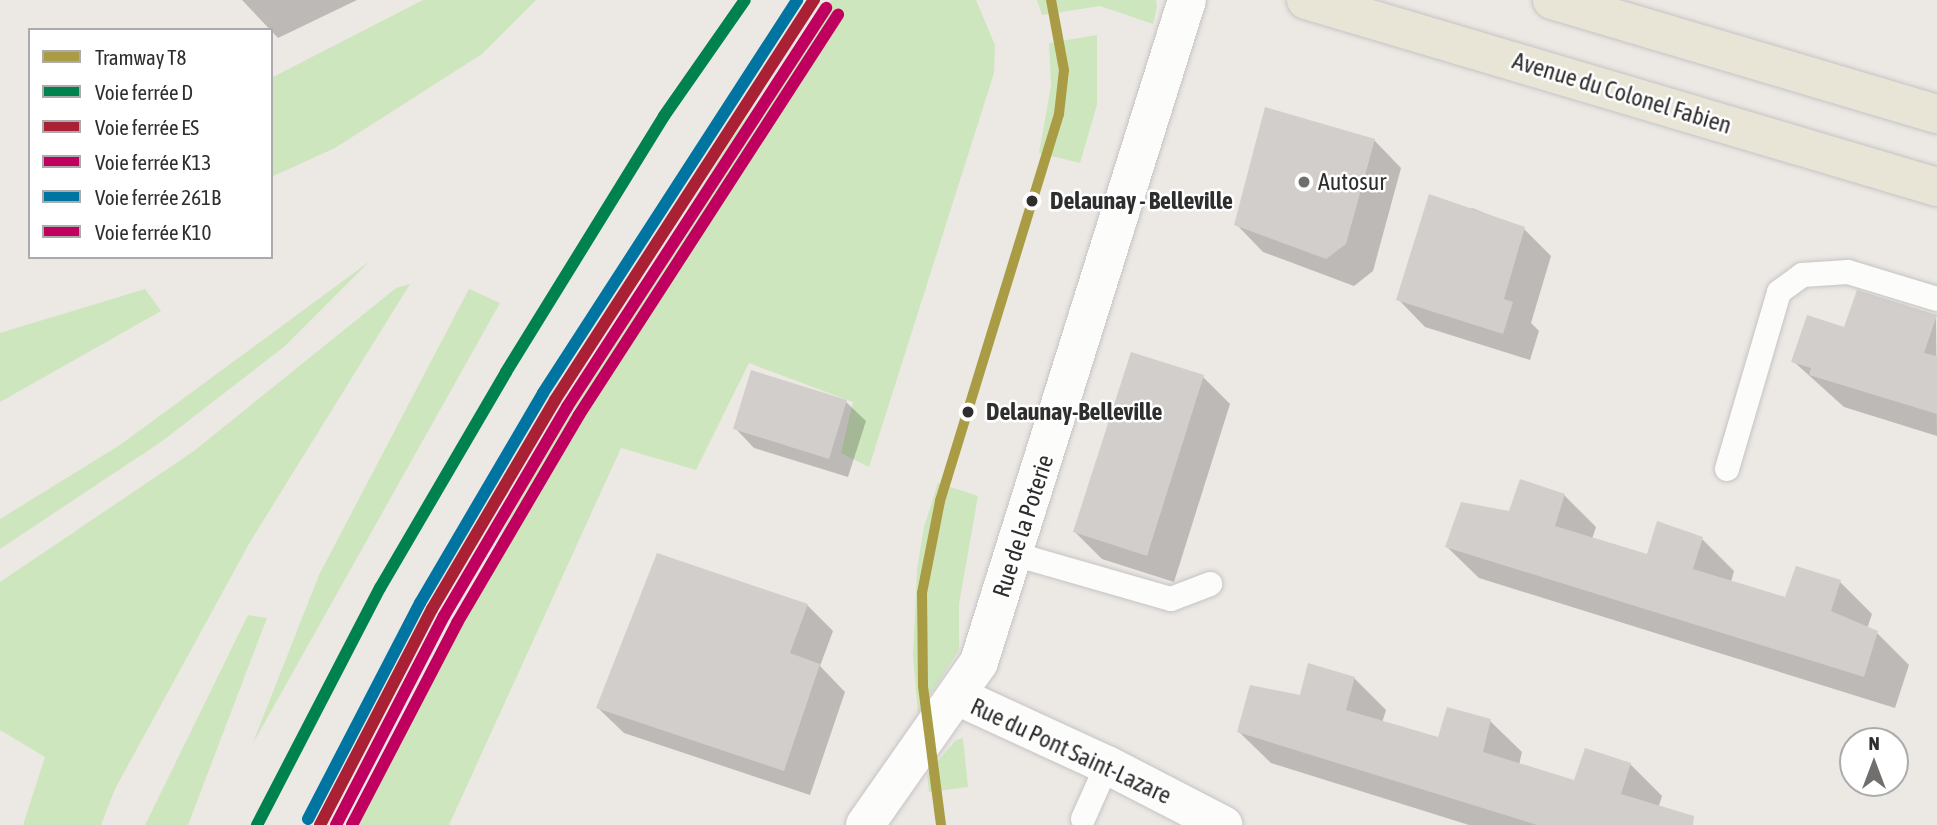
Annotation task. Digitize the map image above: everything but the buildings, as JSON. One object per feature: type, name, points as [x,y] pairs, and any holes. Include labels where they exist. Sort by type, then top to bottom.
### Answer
[{"type":"main road","name":"Avenue du Colonel Fabien","points":[[1306,0],[1937,187]]},
{"type":"main road","points":[[1552,0],[1937,114]]},
{"type":"street","name":"Rue de la Poterie","points":[[865,825],[979,662],[1187,0]]},
{"type":"street","name":"Rue du Pont Saint-Lazare","points":[[957,696],[1107,765],[1223,825]]},
{"type":"lane","points":[[1727,470],[1779,292],[1802,275],[1847,272],[1937,299]]},
{"type":"lane","points":[[1014,554],[1171,599],[1210,584]]},
{"type":"lane","points":[[1083,819],[1107,765]]},
{"type":"green space","points":[[423,0],[536,0],[482,54],[335,148],[273,176],[273,77]]},
{"type":"green space","points":[[831,0],[976,0],[995,45],[994,73],[869,467],[841,453],[853,402],[749,363],[696,470],[621,448],[449,825],[352,825],[570,400],[734,135]]},
{"type":"green space","points":[[1037,0],[1156,0],[1157,7],[1153,24],[1100,6],[1042,15]]},
{"type":"green space","points":[[1097,35],[1097,105],[1080,163],[1039,153],[1051,86],[1049,43]]},
{"type":"green space","points":[[370,261],[285,346],[161,442],[0,549],[0,519],[120,445]]},
{"type":"green space","points":[[410,284],[250,542],[115,789],[101,825],[23,825],[45,757],[0,730],[0,582],[194,451],[396,288]]},
{"type":"green space","points":[[145,289],[161,311],[0,402],[0,333]]},
{"type":"green space","points":[[469,289],[500,303],[252,745],[319,575]]},
{"type":"green space","points":[[938,483],[978,496],[959,604],[959,650],[918,714],[913,655],[917,570],[924,527]]},
{"type":"green space","points":[[248,615],[267,618],[188,825],[145,825]]},
{"type":"green space","points":[[963,738],[968,787],[929,792],[927,774],[956,740]]},
{"type":"tram line","name":"T8","points":[[941,825],[923,686],[922,593],[940,501],[1059,114],[1064,70],[1051,0]]},
{"type":"rail line","name":"D","points":[[257,825],[380,588],[506,372],[664,116],[745,0]]},
{"type":"rail line","name":"261B","points":[[308,819],[420,603],[543,393],[797,0]]},
{"type":"rail line","name":"ES","points":[[320,825],[432,609],[555,400],[814,0]]},
{"type":"rail line","name":"K13","points":[[336,825],[444,616],[567,407],[826,8]]},
{"type":"rail line","name":"K10","points":[[352,825],[457,623],[579,415],[838,15]]},
{"type":"place","name":"Autosur","points":[[1304,182]]},
{"type":"place","name":"Delaunay - Belleville","points":[[1032,201]]},
{"type":"place","name":"Delaunay-Belleville","points":[[968,412]]}]
